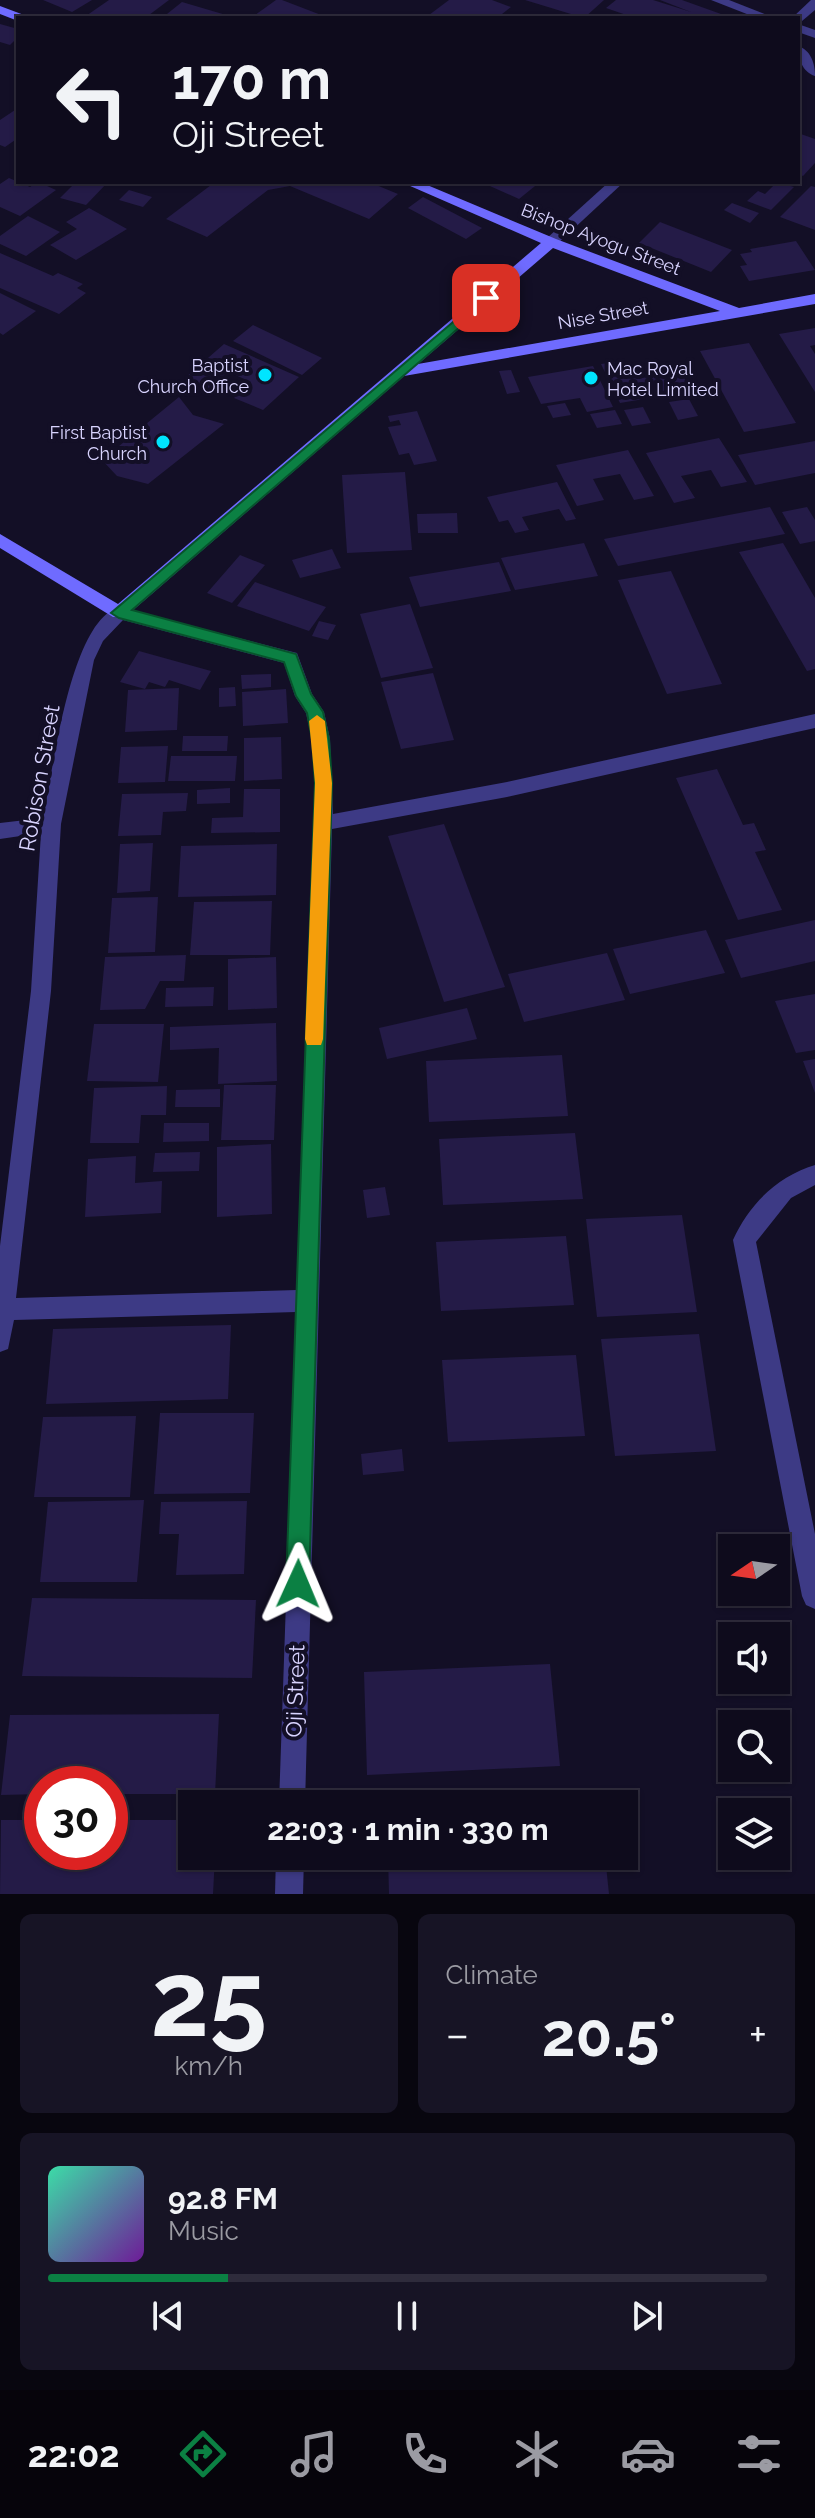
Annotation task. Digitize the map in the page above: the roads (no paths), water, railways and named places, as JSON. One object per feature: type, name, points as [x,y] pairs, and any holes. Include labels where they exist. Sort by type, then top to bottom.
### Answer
[{"type":"main road","name":"Bishop Ayogu Street","points":[[413,184],[551,242],[736,312]]},
{"type":"main road","points":[[0,540],[119,613],[551,242]]},
{"type":"main road","name":"Nise Street","points":[[399,372],[815,299]]},
{"type":"street","points":[[717,0],[763,16]]},
{"type":"street","points":[[800,16],[815,3]]},
{"type":"street","points":[[800,53],[815,72]]},
{"type":"street","points":[[551,242],[615,184]]},
{"type":"street","name":"Oji Street","points":[[119,613],[291,658],[304,696],[315,712],[321,739],[324,783],[292,1790]]},
{"type":"street","name":"Robison Street","points":[[0,1341],[41,991],[51,824],[85,660],[96,637],[119,613]]},
{"type":"street","points":[[321,823],[570,776],[815,721]]},
{"type":"street","points":[[0,831],[51,824]]},
{"type":"street","points":[[815,1175],[804,1177],[764,1208],[744,1240],[815,1596]]},
{"type":"street","points":[[4,1309],[306,1301]]},
{"type":"street","points":[[289,1894],[290,1870]]},
{"type":"place","name":"Baptist Church Office","points":[[265,375]]},
{"type":"place","name":"Mac Royal Hotel Limited","points":[[591,378]]},
{"type":"place","name":"First Baptist Church","points":[[163,442]]}]
